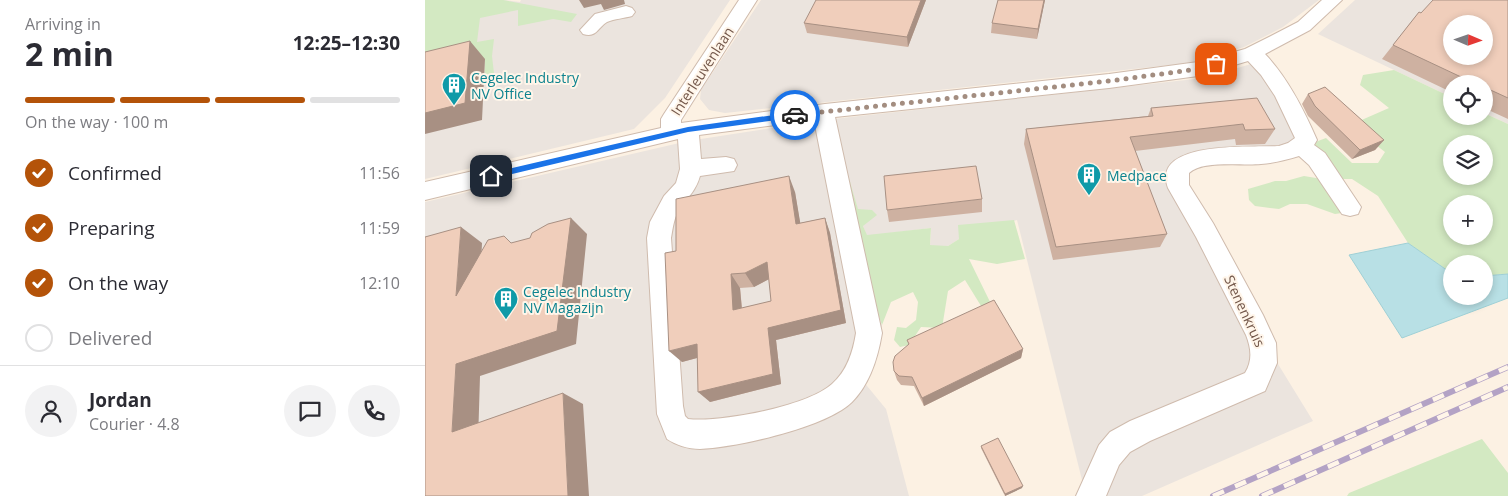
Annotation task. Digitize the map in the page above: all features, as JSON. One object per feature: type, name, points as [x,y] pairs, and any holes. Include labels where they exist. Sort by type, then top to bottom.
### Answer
[{"type":"street","name":"Interleuvenlaan","points":[[425,191],[679,131],[671,119],[748,0]]},
{"type":"street","points":[[825,111],[824,120],[869,333],[866,355],[856,376],[839,396],[804,412],[733,432],[700,436],[683,433],[672,422],[669,406],[659,238],[662,222],[673,202],[686,187],[691,170],[679,131],[825,111],[1109,81],[1198,69],[1252,53],[1304,26],[1333,0]]},
{"type":"street","points":[[589,30],[601,18],[626,12]]},
{"type":"street","points":[[1252,53],[1271,73],[1302,129],[1306,140],[1301,147],[1317,159],[1350,207]]},
{"type":"street","name":"Stenenkruis","points":[[1091,496],[1109,455],[1120,442],[1255,382],[1264,367],[1264,350],[1254,325],[1178,184],[1179,170],[1186,161],[1199,158],[1290,153],[1301,147]]},
{"type":"street","points":[[691,170],[727,165]]},
{"type":"shaded area","points":[[425,0],[503,0],[520,2],[521,0],[730,0],[665,98],[634,129],[425,179]]},
{"type":"shaded area","points":[[761,0],[1319,0],[1283,27],[1244,47],[1189,63],[725,113],[709,110],[700,99],[701,90]]},
{"type":"shaded area","points":[[1355,0],[1508,0],[1508,124],[1493,117],[1493,75],[1443,75],[1443,93],[1318,34]]},
{"type":"shaded area","points":[[1261,61],[1306,140],[1179,170],[1254,325],[1313,421],[1142,496],[1086,496],[1017,220],[959,239],[948,246],[930,246],[931,228],[867,236],[863,226],[871,210],[858,210],[848,175],[865,278],[882,325],[863,381],[886,409],[909,496],[425,496],[425,202],[688,141],[824,120],[1204,78]]},
{"type":"green space","points":[[425,0],[503,0],[577,14],[571,22],[553,19],[518,26],[518,10],[480,18],[477,42],[494,39],[492,56],[495,82],[484,84],[485,59],[425,73]]},
{"type":"green space","points":[[1394,70],[1443,93],[1443,125],[1493,125],[1493,117],[1508,124],[1508,274],[1493,275],[1493,255],[1443,255],[1443,267],[1408,243],[1378,196],[1352,179],[1331,179],[1302,147],[1326,138],[1352,163],[1378,163],[1385,152],[1359,132],[1357,122],[1389,108],[1360,85],[1363,75]]},
{"type":"green space","points":[[848,175],[858,209],[872,210],[877,215],[863,226],[867,235],[931,228],[930,245],[948,246],[959,239],[958,225],[1014,220],[1025,259],[997,264],[969,259],[994,310],[986,314],[965,280],[948,291],[942,328],[921,327],[909,345],[900,347],[894,340],[897,327],[906,328],[916,320],[918,302],[913,292],[891,302],[882,325],[865,278],[843,177]]},
{"type":"green space","points":[[1304,176],[1328,180],[1342,213],[1335,214],[1307,204],[1290,204],[1279,209],[1255,206],[1249,200],[1248,189],[1275,181],[1286,181]]},
{"type":"green space","points":[[1482,439],[1508,473],[1508,496],[1347,496],[1349,493]]},
{"type":"water","points":[[1408,243],[1443,267],[1443,305],[1489,305],[1402,338],[1349,255]]},
{"type":"water","points":[[1508,274],[1508,298],[1493,304],[1493,275]]},
{"type":"building","points":[[816,0],[921,0],[907,37],[804,23]]},
{"type":"building","points":[[998,0],[1044,0],[1038,29],[992,23]]},
{"type":"building","points":[[1433,0],[1508,0],[1508,98],[1493,91],[1493,75],[1457,75],[1393,45],[1419,12],[1421,13]]},
{"type":"building","points":[[470,41],[465,103],[425,113],[425,52]]},
{"type":"building","points":[[1325,87],[1384,140],[1360,150],[1315,106],[1308,94]]},
{"type":"building","name":"Medpace","points":[[1257,98],[1275,129],[1245,130],[1243,124],[1130,137],[1167,234],[1056,247],[1026,129],[1153,116],[1151,108]]},
{"type":"building","points":[[976,166],[982,199],[887,210],[884,176]]},
{"type":"building","points":[[789,176],[796,224],[825,218],[841,310],[768,328],[773,374],[698,392],[697,344],[669,351],[665,253],[676,251],[676,199]],"holes":[[[767,262],[771,301],[733,310],[731,274],[745,273]]]},
{"type":"building","points":[[571,218],[557,331],[456,364],[452,432],[563,393],[568,496],[425,496],[425,237],[461,227],[456,296],[488,240],[504,236],[511,243],[530,238],[532,233],[548,224]]},
{"type":"building","points":[[994,300],[1023,349],[922,398],[912,377],[899,376],[894,371],[893,362],[895,356],[909,344],[907,340]]},
{"type":"building","points":[[998,438],[1023,486],[1005,494],[981,446]]},
{"type":"railway","points":[[1213,496],[1508,367]]},
{"type":"railway","points":[[1262,496],[1508,387]]},
{"type":"way so far","points":[[795,115],[1109,81],[1198,69],[1216,64]]},
{"type":"place","name":"Cegelec Industry NV Office","points":[[454,106]]},
{"type":"place","name":"Medpace","points":[[1089,196]]},
{"type":"place","name":"Cegelec Industry NV Magazijn","points":[[506,320]]},
{"type":"route","points":[[491,176],[688,129],[795,115]]}]
